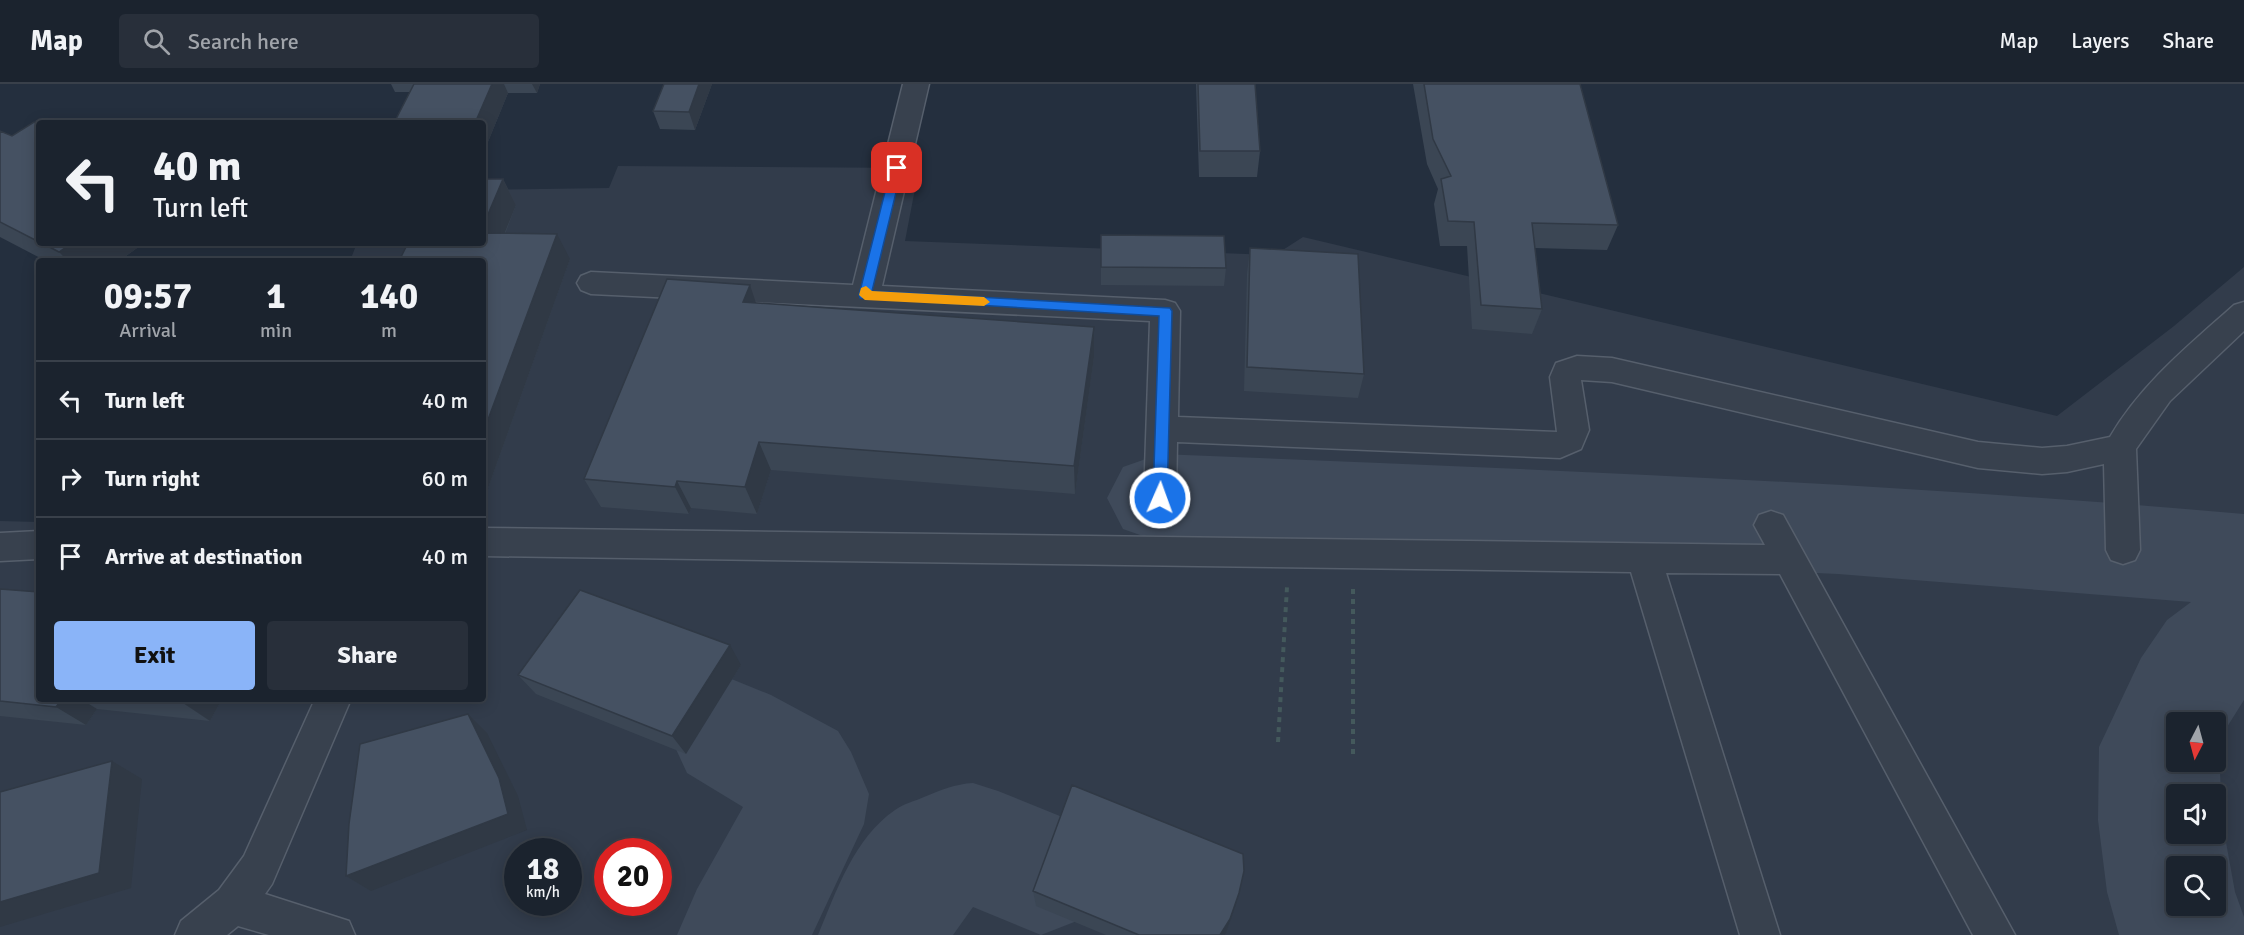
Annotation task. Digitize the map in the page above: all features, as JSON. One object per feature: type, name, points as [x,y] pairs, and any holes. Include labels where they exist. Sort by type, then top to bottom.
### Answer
[{"type":"lane","points":[[865,295],[916,84]]},
{"type":"lane","points":[[591,283],[1166,311],[1160,498]]},
{"type":"lane","points":[[2123,550],[2120,448],[2146,405],[2244,313]]},
{"type":"lane","points":[[1162,429],[1560,445],[1570,440],[1573,430],[1565,377],[1567,371],[1577,368],[1612,370],[1978,455],[2042,461],[2067,459],[2120,448]]},
{"type":"lane","points":[[1771,525],[1995,935]]},
{"type":"lane","points":[[486,542],[1790,560]]},
{"type":"lane","points":[[0,547],[36,545]]},
{"type":"lane","points":[[1644,558],[1760,935]]},
{"type":"lane","points":[[195,935],[233,904],[258,870],[332,702]]},
{"type":"lane","points":[[233,904],[335,935]]},
{"type":"path","points":[[1278,742],[1289,553]]},
{"type":"path","points":[[1353,757],[1354,554]]},
{"type":"shaded area","points":[[618,166],[919,168],[905,241],[1275,255],[1303,237],[2057,416],[2174,326],[2244,267],[2244,935],[0,935],[0,521],[36,522],[36,702],[486,702],[486,258],[351,258],[356,246],[486,246],[486,190],[609,188]]},
{"type":"building","points":[[414,84],[492,84],[476,120],[396,120]]},
{"type":"building","points":[[664,84],[699,84],[689,112],[653,111]]},
{"type":"building","points":[[1198,84],[1255,84],[1260,151],[1200,151]]},
{"type":"building","points":[[1424,84],[1580,84],[1618,225],[1532,223],[1542,309],[1481,305],[1474,222],[1448,221],[1441,179],[1451,176],[1433,139]]},
{"type":"building","points":[[36,123],[36,240],[0,222],[0,131],[12,136]]},
{"type":"building","points":[[486,179],[503,179],[486,219]]},
{"type":"building","points":[[486,233],[557,234],[486,425],[486,258],[400,258],[406,246],[486,246]]},
{"type":"building","points":[[1101,235],[1224,236],[1226,268],[1101,267]]},
{"type":"building","points":[[48,246],[68,246],[59,252]]},
{"type":"building","points":[[1250,248],[1358,254],[1364,374],[1247,367]]},
{"type":"building","points":[[667,279],[750,285],[743,302],[1094,327],[1074,466],[759,442],[745,487],[677,481],[675,487],[584,479]]},
{"type":"building","points":[[0,589],[36,592],[36,702],[60,702],[56,707],[0,701]]},
{"type":"building","points":[[580,590],[730,645],[672,736],[518,675]]},
{"type":"building","points":[[468,714],[499,778],[508,814],[346,876],[349,824],[360,744]]},
{"type":"building","points":[[112,761],[99,873],[0,902],[0,792]]},
{"type":"building","points":[[1072,785],[1243,854],[1244,871],[1239,893],[1230,919],[1220,935],[1139,935],[1033,891]]},
{"type":"taxiway","points":[[1160,498],[1838,529],[2109,548],[2244,561]]},
{"type":"taxiway","points":[[2185,935],[2171,892],[2160,820],[2159,747],[2182,696],[2208,656],[2244,629]]},
{"type":"taxiway","points":[[729,734],[795,772],[808,794],[802,824],[743,935]]},
{"type":"taxiway","points":[[884,935],[917,875],[942,852],[957,846],[981,847],[1042,872]]},
{"type":"slow traffic","points":[[866,291],[865,295],[984,302]]},
{"type":"route","points":[[897,168],[865,295],[1166,311],[1160,498]]}]
